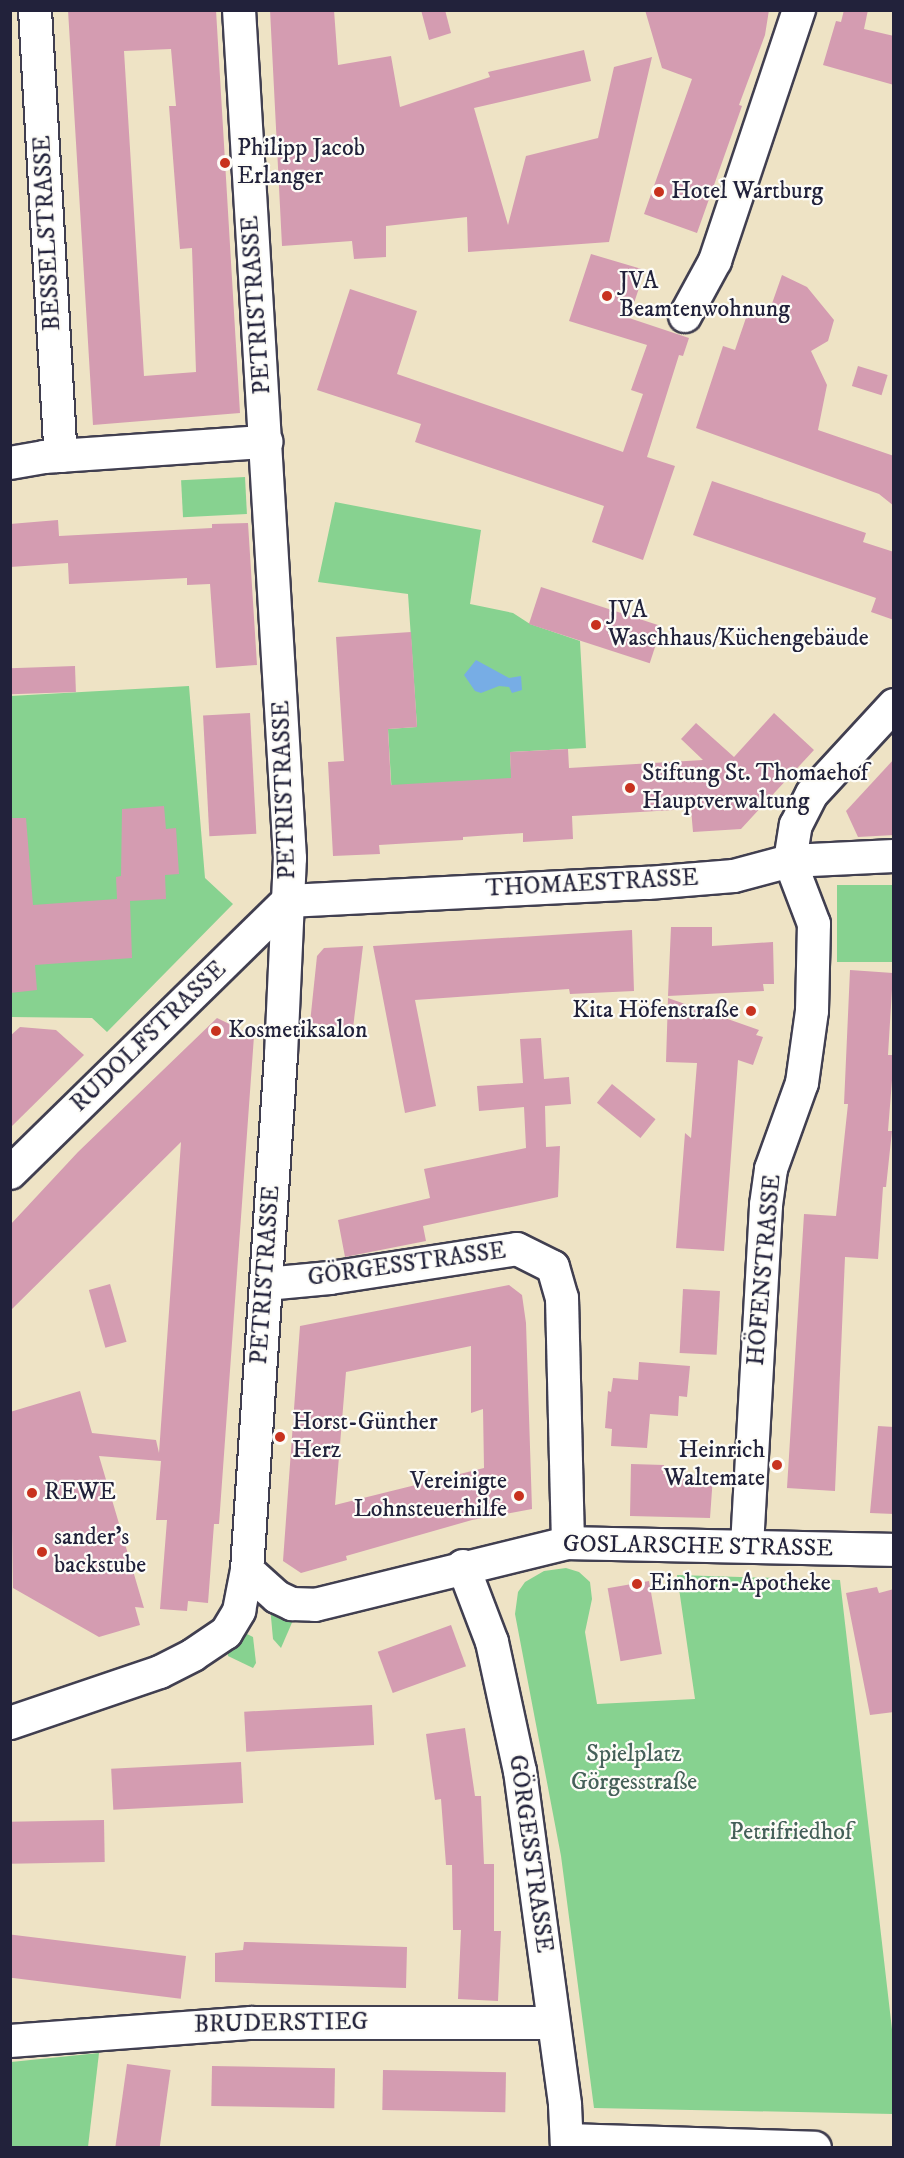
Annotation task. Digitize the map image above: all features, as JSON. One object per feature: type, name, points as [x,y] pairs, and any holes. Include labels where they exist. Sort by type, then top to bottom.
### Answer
[{"type":"street","name":"BESSELSTRASSE","points":[[35,10],[61,456]]},
{"type":"street","name":"PETRISTRASSE","points":[[239,10],[287,784],[288,901],[247,1570]]},
{"type":"street","points":[[685,316],[716,261],[799,10]]},
{"type":"street","points":[[10,462],[61,456],[266,442]]},
{"type":"street","points":[[790,861],[796,825],[812,794],[894,705]]},
{"type":"street","name":"THOMAESTRASSE","points":[[288,901],[734,876],[790,861],[894,856]]},
{"type":"street","name":"HÖFENSTRASSE","points":[[747,1546],[766,1205],[771,1169],[802,1083],[812,1011],[814,924],[790,861]]},
{"type":"street","name":"RUDOLFSTRASSE","points":[[10,1173],[288,901]]},
{"type":"street","name":"GÖRGESSTRASSE","points":[[266,1284],[330,1278],[517,1249],[553,1267],[562,1298],[568,1543]]},
{"type":"street","name":"GOSLARSCHE STRASSE","points":[[247,1570],[277,1597],[292,1604],[315,1605],[464,1566],[568,1543],[894,1550]]},
{"type":"street","name":"GÖRGESSTRASSE","points":[[464,1566],[506,1695],[520,1771],[567,2144]]},
{"type":"street","points":[[10,1723],[160,1672],[193,1655],[226,1633],[239,1611],[247,1570]]},
{"type":"street","name":"BRUDERSTIEG","points":[[10,2041],[251,2023],[552,2023]]},
{"type":"street","points":[[567,2144],[815,2148]]},
{"type":"green space","points":[[245,477],[247,514],[183,517],[181,480]]},
{"type":"green space","points":[[335,502],[481,530],[470,604],[513,613],[530,624],[580,641],[586,748],[510,752],[513,805],[393,813],[388,729],[417,727],[408,594],[318,582]]},
{"type":"green space","points":[[189,686],[205,878],[233,904],[107,1032],[92,1018],[11,1017],[10,696]]},
{"type":"green space","points":[[837,885],[893,885],[893,962],[837,962]]},
{"type":"green space","points":[[566,1568],[579,1572],[590,1582],[592,1599],[585,1632],[597,1704],[695,1699],[677,1575],[840,1580],[893,2038],[893,2114],[594,2108],[561,1856],[515,1614],[518,1592],[525,1582],[544,1571]]},
{"type":"green space","points":[[270,1606],[294,1618],[281,1648],[273,1639]]},
{"type":"green space","points":[[243,1632],[253,1637],[256,1663],[253,1668],[228,1656],[228,1649]]},
{"type":"green space","points":[[99,2053],[88,2147],[11,2147],[11,2062]]},
{"type":"water","points":[[476,660],[509,678],[521,676],[522,690],[512,693],[509,687],[499,686],[481,693],[475,691],[464,675]]},
{"type":"building","points":[[68,10],[216,10],[240,413],[93,425]],"holes":[[[171,49],[176,106],[169,106],[180,249],[192,248],[196,372],[144,376],[124,51]]]},
{"type":"building","points":[[270,10],[334,10],[338,65],[391,56],[400,107],[490,77],[488,72],[584,50],[591,81],[474,108],[508,225],[526,156],[598,138],[614,67],[652,57],[609,242],[468,252],[467,217],[386,226],[386,257],[354,259],[352,241],[282,246]]},
{"type":"building","points":[[421,10],[445,10],[451,33],[429,40]]},
{"type":"building","points":[[645,10],[769,10],[765,35],[739,105],[742,106],[697,233],[644,214],[692,79],[662,68]]},
{"type":"building","points":[[844,10],[868,10],[864,29],[894,36],[894,85],[823,65],[836,21],[841,22]]},
{"type":"building","points":[[591,254],[645,270],[629,318],[689,338],[683,356],[679,355],[647,457],[675,466],[643,560],[592,542],[604,506],[415,442],[421,424],[317,390],[350,289],[417,311],[397,374],[623,452],[643,394],[631,390],[647,345],[569,321]]},
{"type":"building","points":[[782,275],[807,287],[834,320],[828,341],[811,351],[827,385],[818,430],[894,456],[894,506],[879,494],[696,428],[723,346],[735,350],[749,309],[768,315]]},
{"type":"building","points":[[858,366],[888,375],[882,395],[852,386]]},
{"type":"building","points":[[712,481],[866,533],[863,542],[894,552],[894,620],[871,612],[876,598],[693,535]]},
{"type":"building","points":[[58,520],[59,536],[212,528],[212,524],[248,523],[257,665],[216,668],[210,584],[187,585],[187,578],[69,584],[68,563],[10,567],[10,524]]},
{"type":"building","name":"JVA Waschhaus/Küchengebäude","points":[[541,587],[662,626],[650,663],[529,624]]},
{"type":"building","points":[[411,632],[417,727],[388,729],[391,785],[511,778],[510,752],[568,749],[569,768],[703,760],[681,739],[696,723],[734,757],[774,713],[814,750],[741,829],[693,832],[691,809],[572,816],[573,839],[523,842],[523,833],[463,837],[463,840],[379,845],[380,854],[333,856],[328,762],[344,761],[336,637]]},
{"type":"building","points":[[75,666],[76,692],[11,694],[10,668]]},
{"type":"building","points":[[250,713],[256,834],[209,836],[203,715]]},
{"type":"building","points":[[894,759],[894,835],[858,837],[846,811]]},
{"type":"building","points":[[164,806],[166,829],[176,828],[179,874],[165,875],[166,899],[130,901],[132,958],[35,965],[37,990],[10,993],[10,818],[26,818],[33,905],[117,899],[116,877],[121,876],[122,809]]},
{"type":"building","points":[[671,927],[712,927],[712,946],[773,942],[774,984],[763,984],[764,991],[668,996]]},
{"type":"building","points":[[632,930],[634,991],[570,994],[569,989],[415,1000],[436,1106],[405,1113],[373,946]]},
{"type":"building","points":[[363,946],[353,1028],[310,1023],[317,956],[324,948]]},
{"type":"building","points":[[850,970],[893,973],[888,1055],[894,1055],[888,1131],[892,1131],[886,1187],[883,1187],[878,1259],[845,1257],[835,1491],[787,1488],[804,1214],[836,1216],[848,1104],[844,1104]]},
{"type":"building","points":[[668,998],[759,1030],[756,1035],[763,1037],[753,1065],[738,1060],[724,1251],[676,1248],[685,1133],[691,1138],[697,1063],[666,1062]]},
{"type":"building","points":[[217,1018],[254,1036],[219,1524],[214,1524],[208,1603],[188,1601],[187,1611],[160,1609],[167,1520],[156,1520],[161,1461],[99,1456],[144,1608],[135,1607],[140,1625],[99,1637],[13,1588],[10,1412],[80,1391],[92,1433],[156,1440],[159,1453],[181,1142],[10,1311],[10,1225],[78,1152]]},
{"type":"building","points":[[20,1027],[56,1030],[84,1055],[10,1128],[10,1036]]},
{"type":"building","points":[[541,1038],[544,1079],[569,1077],[571,1104],[545,1106],[546,1147],[560,1146],[558,1197],[423,1226],[426,1241],[345,1257],[338,1220],[430,1198],[424,1169],[526,1148],[524,1107],[479,1111],[477,1086],[523,1083],[520,1039]]},
{"type":"building","points":[[612,1084],[656,1119],[640,1138],[597,1103]]},
{"type":"building","points":[[110,1284],[127,1342],[105,1348],[89,1290]]},
{"type":"building","points":[[509,1285],[522,1295],[526,1323],[532,1509],[472,1520],[346,1556],[347,1560],[301,1573],[283,1561],[300,1326]],"holes":[[[471,1346],[471,1413],[483,1409],[484,1468],[335,1505],[346,1372]]]},
{"type":"building","points":[[683,1289],[720,1291],[717,1355],[680,1353]]},
{"type":"building","points":[[639,1362],[690,1366],[687,1397],[679,1396],[678,1416],[650,1414],[647,1448],[611,1446],[612,1429],[605,1428],[608,1391],[611,1392],[613,1378],[638,1380]]},
{"type":"building","points":[[878,1426],[894,1427],[894,1514],[870,1513]]},
{"type":"building","points":[[631,1464],[664,1465],[663,1474],[713,1476],[710,1518],[630,1516]]},
{"type":"building","points":[[649,1581],[662,1654],[620,1661],[608,1588]]},
{"type":"building","points":[[877,1587],[879,1593],[894,1589],[894,1712],[870,1715],[846,1593]]},
{"type":"building","points":[[451,1625],[466,1666],[393,1693],[378,1652]]},
{"type":"building","points":[[372,1705],[374,1745],[246,1752],[244,1712]]},
{"type":"building","points":[[465,1728],[475,1796],[481,1796],[484,1864],[494,1864],[494,1931],[501,1931],[498,2001],[458,1999],[461,1930],[453,1930],[452,1865],[446,1865],[441,1799],[435,1800],[426,1734]]},
{"type":"building","points":[[241,1762],[243,1803],[113,1810],[111,1769]]},
{"type":"building","points":[[104,1820],[105,1862],[11,1864],[10,1822]]},
{"type":"building","points":[[10,1934],[186,1956],[181,1999],[10,1978]]},
{"type":"building","points":[[244,1942],[407,1947],[406,1988],[215,1982],[215,1953],[243,1950]]},
{"type":"building","points":[[127,2064],[171,2070],[160,2148],[115,2148]]},
{"type":"building","points":[[212,2066],[335,2068],[334,2108],[211,2106]]},
{"type":"building","points":[[383,2070],[506,2072],[505,2112],[382,2110]]},
{"type":"place","name":"Philipp Jacob Erlanger","points":[[225,163]]},
{"type":"place","name":"Hotel Wartburg","points":[[659,192]]},
{"type":"place","name":"JVA Beamtenwohnung","points":[[607,296]]},
{"type":"place","name":"JVA Waschhaus/Küchengebäude","points":[[596,625]]},
{"type":"place","name":"Stiftung St. Thomaehof Hauptverwaltung","points":[[630,788]]},
{"type":"place","name":"Kita Höfenstraße","points":[[751,1011]]},
{"type":"place","name":"Kosmetiksalon","points":[[216,1031]]},
{"type":"place","name":"Horst-Günther Herz","points":[[280,1437]]},
{"type":"place","name":"Heinrich Waltemate","points":[[777,1465]]},
{"type":"place","name":"REWE","points":[[32,1493]]},
{"type":"place","name":"Vereinigte Lohnsteuerhilfe","points":[[519,1496]]},
{"type":"place","name":"sander's backstube","points":[[42,1552]]},
{"type":"place","name":"Einhorn-Apotheke","points":[[637,1584]]},
{"type":"park label","name":"Spielplatz Görgesstraße","points":[[634,1769]]},
{"type":"park label","name":"Petrifriedhof","points":[[791,1833]]}]
